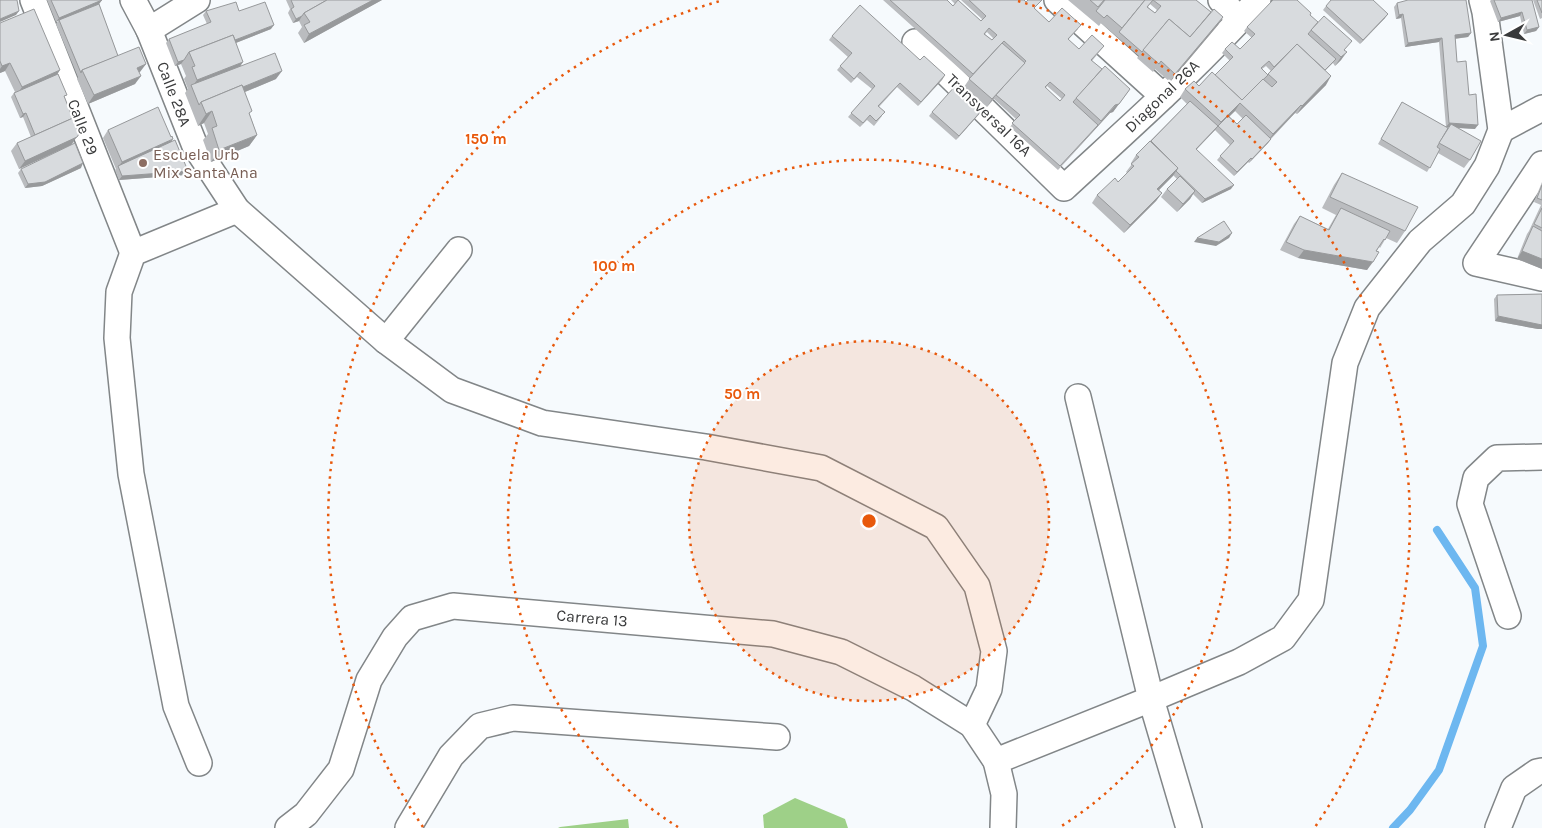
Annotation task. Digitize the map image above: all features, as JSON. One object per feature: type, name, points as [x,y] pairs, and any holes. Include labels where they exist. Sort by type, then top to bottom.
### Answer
[{"type":"street","name":"Calle 29","points":[[34,0],[132,253]]},
{"type":"street","name":"Calle 28A","points":[[133,0],[149,30],[195,146],[237,210],[386,342],[452,390],[542,422],[706,447],[820,468],[936,527],[977,586],[994,651],[989,689],[972,725]]},
{"type":"street","points":[[149,30],[197,0]]},
{"type":"street","points":[[1057,0],[1163,96]]},
{"type":"street","points":[[1221,0],[1240,20]]},
{"type":"street","name":"Diagonal 26A","points":[[1064,188],[1163,96],[1258,0]]},
{"type":"street","points":[[996,761],[1239,662],[1283,638],[1311,600],[1345,363],[1367,308],[1420,241],[1463,204],[1486,166],[1501,130],[1486,12],[1482,0]]},
{"type":"street","name":"Transversal 16A","points":[[914,42],[1064,188]]},
{"type":"street","points":[[1501,130],[1542,108]]},
{"type":"street","points":[[1542,164],[1476,263],[1542,278]]},
{"type":"street","points":[[199,763],[176,706],[131,474],[117,338],[120,292],[132,253],[237,210]]},
{"type":"street","points":[[386,342],[458,250]]},
{"type":"street","points":[[1078,397],[1151,699],[1189,828]]},
{"type":"street","points":[[1508,616],[1470,504],[1476,478],[1497,458],[1542,457]]},
{"type":"street","name":"Carrera 13","points":[[288,828],[306,814],[341,769],[370,680],[395,637],[412,618],[453,606],[773,634],[841,652],[913,688],[972,725]]},
{"type":"street","points":[[408,828],[452,756],[480,726],[514,718],[777,737]]},
{"type":"street","points":[[972,725],[996,761],[1004,794],[1003,828]]},
{"type":"street","points":[[1498,828],[1514,788],[1537,772],[1542,771]]},
{"type":"green space","points":[[795,798],[845,819],[848,828],[764,828],[763,815]]},
{"type":"green space","points":[[628,819],[629,828],[558,828],[560,827]]},
{"type":"building","points":[[0,0],[17,0],[19,11],[0,19]]},
{"type":"building","points":[[51,0],[102,0],[59,18]]},
{"type":"building","points":[[291,0],[327,0],[296,19],[291,9],[294,7]]},
{"type":"building","points":[[327,0],[373,0],[309,34],[304,25],[310,22],[304,13]]},
{"type":"building","points":[[890,0],[947,0],[953,6],[958,0],[981,21],[986,16],[969,0],[1024,0],[1026,2],[1028,0],[1042,0],[1034,8],[1049,22],[1062,8],[1081,25],[1068,39],[1079,49],[1092,35],[1104,46],[1091,60],[1102,69],[1073,102],[1098,125],[1060,166],[1012,123],[1020,115],[996,95],[1026,61],[1004,41],[973,74]],"holes":[[[989,28],[997,35],[992,40],[984,34]],[[1050,82],[1065,95],[1060,101],[1045,87]]]},
{"type":"building","points":[[1090,0],[1104,0],[1098,7]]},
{"type":"building","points":[[1105,0],[1145,0],[1122,28],[1107,15],[1104,18],[1096,11]]},
{"type":"building","points":[[1145,0],[1153,0],[1196,0],[1211,12],[1190,37],[1169,19],[1142,52],[1119,32]],"holes":[[[1153,0],[1161,6],[1155,13],[1147,7]]]},
{"type":"building","points":[[1273,0],[1297,0],[1311,13],[1310,15],[1318,22],[1308,34],[1336,59],[1325,70],[1297,44],[1274,67],[1269,61],[1261,68],[1268,75],[1242,100],[1215,75],[1233,57],[1225,49],[1232,42],[1240,49],[1255,34],[1247,27]]},
{"type":"building","points":[[1331,0],[1373,0],[1388,14],[1363,40],[1326,6]]},
{"type":"building","points":[[1408,0],[1466,0],[1471,33],[1455,35],[1457,62],[1466,61],[1469,95],[1476,94],[1478,125],[1449,123],[1442,38],[1408,43],[1403,14],[1399,15],[1397,3]]},
{"type":"building","points":[[1494,0],[1532,0],[1539,27],[1527,30],[1522,12],[1501,18]]},
{"type":"building","points":[[1537,0],[1542,0],[1542,13]]},
{"type":"building","points":[[236,2],[239,11],[265,2],[274,25],[235,40],[233,35],[189,52],[184,60],[178,62],[169,39],[211,22],[206,11]]},
{"type":"building","points":[[99,4],[118,56],[82,70],[81,73],[59,20]]},
{"type":"building","points":[[860,5],[920,60],[924,56],[945,75],[921,102],[900,83],[878,106],[885,112],[876,121],[870,115],[863,123],[851,113],[875,86],[860,72],[854,79],[840,66],[852,53],[832,36]]},
{"type":"building","points":[[34,9],[60,70],[22,87],[10,63],[2,66],[0,61],[0,23]]},
{"type":"building","points":[[1214,9],[1223,17],[1175,74],[1161,61],[1159,64],[1143,50],[1169,19],[1190,37]]},
{"type":"building","points":[[1324,16],[1352,41],[1344,50],[1347,52],[1341,57],[1311,30]]},
{"type":"building","points":[[233,35],[243,62],[197,80],[192,67],[195,66],[189,52]]},
{"type":"building","points":[[1002,43],[1025,63],[992,99],[969,79]]},
{"type":"building","points":[[1297,44],[1331,76],[1273,134],[1240,103],[1221,122],[1185,89],[1194,81],[1199,86],[1212,72],[1242,100],[1263,79],[1272,87],[1277,82],[1268,74]]},
{"type":"building","points":[[139,47],[146,64],[137,68],[141,76],[94,95],[82,70]]},
{"type":"building","points":[[275,53],[282,71],[243,87],[242,85],[201,102],[199,105],[191,85]]},
{"type":"building","points":[[1105,66],[1130,89],[1119,104],[1115,105],[1101,121],[1076,98]]},
{"type":"building","points":[[58,74],[67,95],[64,96],[73,118],[35,135],[26,113],[23,114],[14,93]]},
{"type":"building","points":[[242,85],[252,111],[249,113],[257,135],[219,150],[212,128],[217,126],[212,111],[206,114],[201,102]]},
{"type":"building","points":[[956,85],[983,109],[959,136],[932,112]]},
{"type":"building","points":[[1190,101],[1218,126],[1196,149],[1234,185],[1205,199],[1176,171],[1178,168],[1151,141]]},
{"type":"building","points":[[1402,102],[1448,128],[1437,147],[1440,149],[1430,168],[1381,139]]},
{"type":"building","points":[[158,107],[173,139],[122,162],[108,130]]},
{"type":"building","points":[[1246,115],[1271,139],[1237,172],[1220,156],[1234,141],[1218,126],[1228,116],[1237,124]]},
{"type":"building","points":[[73,118],[79,134],[77,137],[25,161],[17,143]]},
{"type":"building","points":[[1451,124],[1481,141],[1470,160],[1439,143]]},
{"type":"building","points":[[175,140],[188,171],[122,176],[118,166]]},
{"type":"building","points":[[1150,141],[1178,168],[1157,189],[1162,193],[1130,225],[1097,195],[1115,178],[1118,182],[1134,166],[1131,164],[1139,157],[1136,155]]},
{"type":"building","points":[[75,143],[83,163],[45,182],[28,184],[21,169]]},
{"type":"building","points":[[1342,173],[1418,207],[1405,231],[1330,197]]},
{"type":"building","points":[[1180,176],[1195,191],[1183,204],[1167,189]]},
{"type":"building","points":[[1542,185],[1542,200],[1537,198]]},
{"type":"building","points":[[1341,208],[1390,231],[1376,251],[1379,252],[1373,262],[1304,250],[1286,242],[1300,216],[1329,230]]},
{"type":"building","points":[[1542,208],[1542,228],[1534,224]]},
{"type":"building","points":[[1224,221],[1232,233],[1219,242],[1197,238]]},
{"type":"building","points":[[1533,226],[1542,231],[1542,259],[1522,251]]},
{"type":"building","points":[[1542,294],[1542,325],[1498,316],[1497,295]]},
{"type":"waterway","points":[[1393,828],[1410,810],[1439,770],[1483,646],[1475,588],[1437,530]]},
{"type":"place","name":"Escuela Urb Mix Santa Ana","points":[[143,163]]}]
